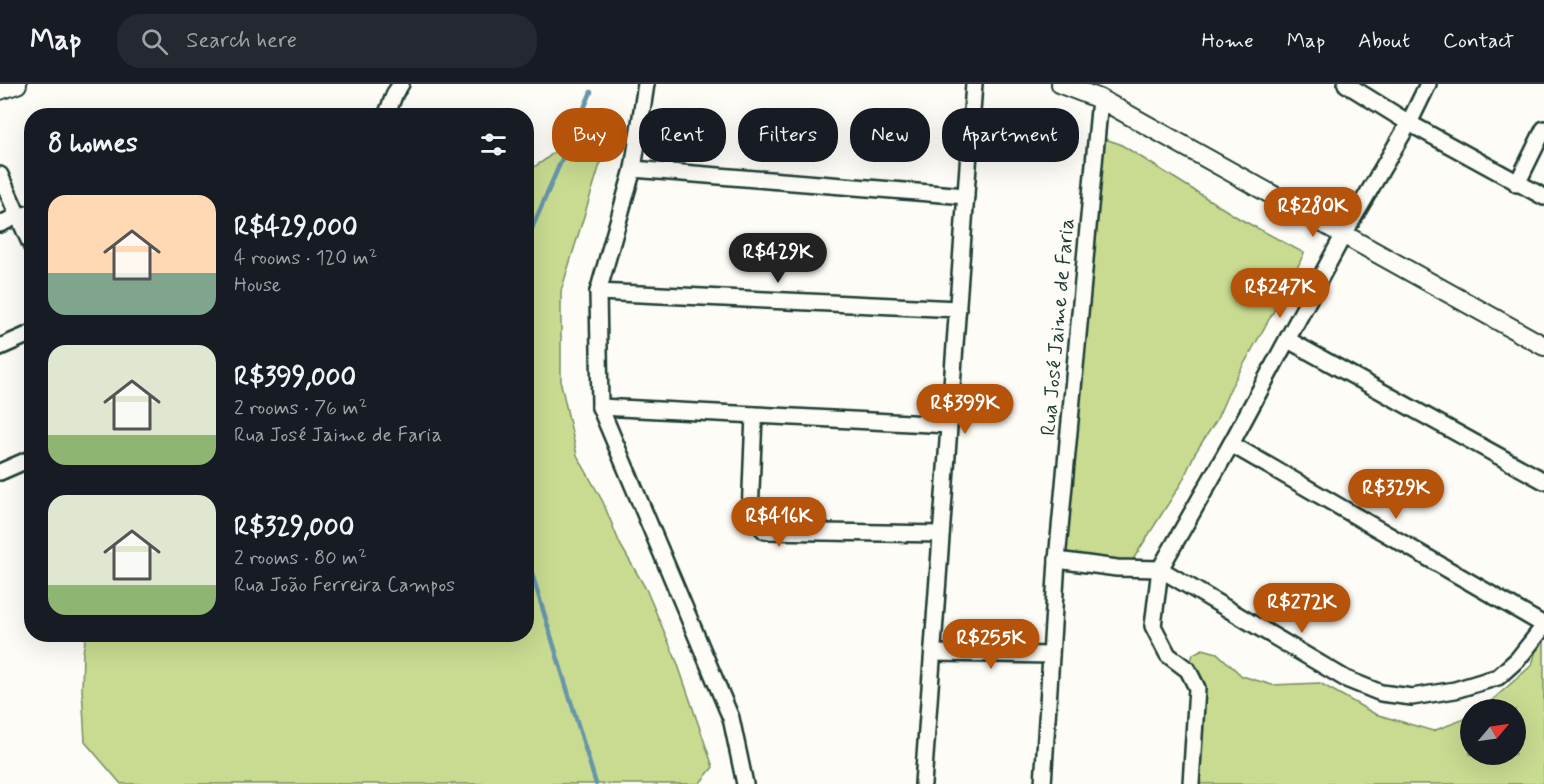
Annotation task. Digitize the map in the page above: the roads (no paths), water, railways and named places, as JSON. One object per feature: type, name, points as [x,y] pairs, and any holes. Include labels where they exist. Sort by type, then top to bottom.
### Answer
[{"type":"street","points":[[0,90],[17,84]]},
{"type":"street","points":[[389,108],[401,84]]},
{"type":"street","points":[[646,84],[633,169],[597,292],[600,407],[731,718],[745,784]]},
{"type":"street","points":[[923,784],[974,84]]},
{"type":"street","points":[[1062,84],[1100,99],[1544,346]]},
{"type":"street","points":[[1346,84],[1409,123],[1516,184],[1544,197]]},
{"type":"street","points":[[1191,784],[1197,688],[1188,670],[1168,655],[1153,626],[1160,569],[1231,444],[1344,234],[1409,123],[1428,84]]},
{"type":"street","name":"Rua José Jaime de Faria","points":[[1043,784],[1057,560],[1100,99]]},
{"type":"street","points":[[1516,184],[1544,129]]},
{"type":"street","points":[[633,169],[966,196]]},
{"type":"street","points":[[0,175],[24,213]]},
{"type":"street","points":[[0,224],[24,215]]},
{"type":"street","points":[[597,292],[958,309]]},
{"type":"street","points":[[0,347],[24,336]]},
{"type":"street","points":[[1288,340],[1544,481]]},
{"type":"street","points":[[600,407],[949,425]]},
{"type":"street","points":[[754,415],[750,515],[765,531],[941,534]]},
{"type":"street","points":[[1057,560],[1117,568],[1160,569],[1346,679],[1381,693],[1412,697],[1455,690],[1498,677],[1518,659],[1544,625],[1231,444]]},
{"type":"street","points":[[0,472],[24,462]]},
{"type":"street","points":[[933,653],[1051,655]]},
{"type":"waterway","points":[[534,224],[591,92]]},
{"type":"waterway","points":[[534,580],[596,784]]}]
